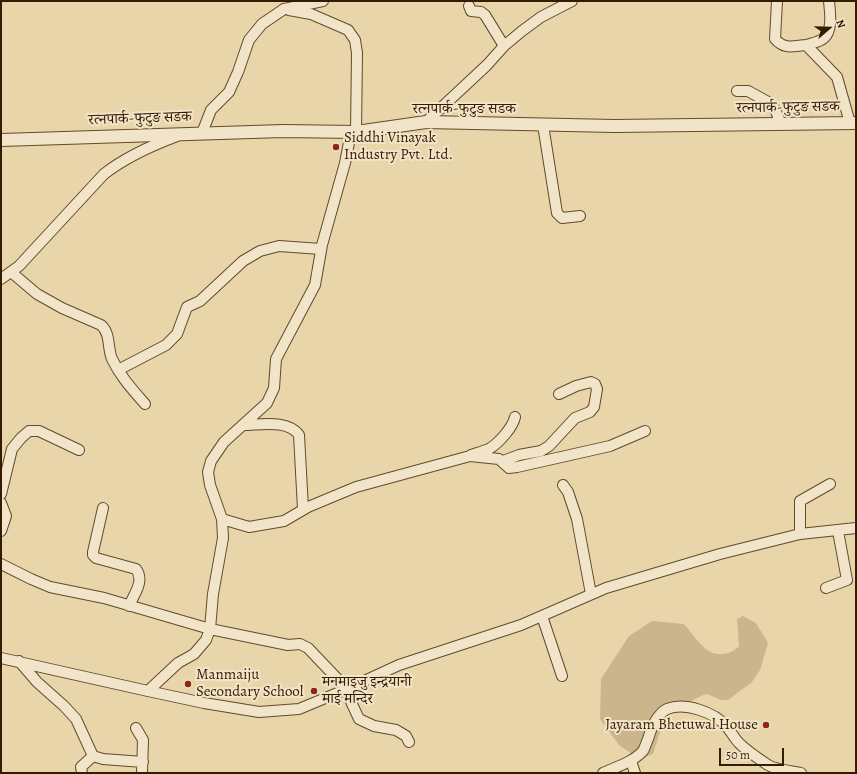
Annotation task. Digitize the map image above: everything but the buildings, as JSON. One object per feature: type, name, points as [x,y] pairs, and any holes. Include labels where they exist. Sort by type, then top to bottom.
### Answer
[{"type":"street","points":[[202,133],[211,110],[229,92],[238,72],[249,40],[262,24],[284,5],[323,1]]},
{"type":"street","points":[[426,122],[522,30],[541,17],[572,1]]},
{"type":"street","points":[[777,1],[775,39],[780,44],[788,47],[806,45],[826,37],[830,28],[830,1]]},
{"type":"street","points":[[148,691],[178,663],[194,654],[206,640],[210,629],[223,538],[222,519],[210,484],[208,472],[211,461],[224,442],[267,403],[274,388],[276,359],[315,285],[321,249],[354,132],[358,53],[356,40],[348,30],[311,14],[284,5]]},
{"type":"street","points":[[469,6],[471,10],[481,12],[485,16],[504,46]]},
{"type":"street","points":[[806,45],[837,77],[853,123]]},
{"type":"street","points":[[737,91],[748,91],[768,102],[775,110],[781,124]]},
{"type":"street","name":"रत्नपार्क-फुटुङ सडक","points":[[1,140],[184,133],[284,131],[354,132],[426,122],[614,126],[853,123]]},
{"type":"street","points":[[543,125],[557,213],[562,218],[580,216]]},
{"type":"street","points":[[1,279],[18,266],[104,174],[120,162],[150,146],[184,133]]},
{"type":"street","points":[[118,370],[166,345],[177,334],[187,307],[200,301],[208,295],[243,261],[254,254],[279,246],[321,249]]},
{"type":"street","points":[[11,272],[38,294],[62,308],[101,324],[108,333],[111,357],[118,370],[145,404]]},
{"type":"street","points":[[503,462],[519,455],[541,451],[549,446],[575,418],[590,412],[594,407],[597,390],[596,384],[591,382],[576,386],[559,394]]},
{"type":"street","points":[[222,519],[249,527],[284,521],[303,509],[356,487],[470,456],[490,448],[507,433],[514,423],[515,417]]},
{"type":"street","points":[[243,425],[283,424],[296,430],[299,435],[303,509]]},
{"type":"street","points":[[470,456],[499,459],[509,468],[517,467],[610,446],[645,430]]},
{"type":"street","points":[[1,494],[12,449],[29,431],[39,431],[80,450]]},
{"type":"street","points":[[563,484],[568,492],[577,519],[592,594]]},
{"type":"street","points":[[800,534],[800,501],[830,484]]},
{"type":"street","points":[[1,503],[6,516],[1,530]]},
{"type":"street","points":[[103,508],[93,555],[96,558],[136,569],[139,574],[140,582],[128,606]]},
{"type":"street","points":[[1,658],[204,703],[259,712],[299,709],[399,665],[521,625],[606,588],[720,554],[800,534],[856,528]]},
{"type":"street","points":[[826,588],[847,580],[838,531]]},
{"type":"street","points":[[1,564],[31,579],[50,586],[104,598],[210,629],[288,645],[300,644],[308,648],[347,689],[352,704],[360,719],[374,726],[396,730],[406,736],[409,742]]},
{"type":"street","points":[[542,616],[562,676]]},
{"type":"street","points":[[19,661],[37,682],[76,719],[93,756]]},
{"type":"street","points":[[603,773],[630,761],[644,750],[650,733],[658,718],[666,710],[674,707],[684,707],[702,711],[720,720],[740,744],[770,770],[801,773]]},
{"type":"street","points":[[136,728],[143,740],[142,773]]},
{"type":"street","points":[[82,773],[81,767],[86,760],[93,756],[104,759],[142,762]]},
{"type":"street","points":[[630,761],[635,773]]},
{"type":"shaded area","points":[[743,616],[756,623],[768,643],[760,670],[752,682],[728,700],[721,700],[707,694],[675,709],[664,719],[653,754],[639,759],[619,745],[600,719],[601,679],[629,636],[652,621],[684,624],[704,648],[715,654],[724,654],[736,649],[739,646],[737,619]]},
{"type":"place","name":"Siddhi Vinayak Industry Pvt. Ltd.","points":[[336,147]]},
{"type":"place","name":"Manmaiju Secondary School","points":[[188,684]]},
{"type":"place","name":"मनमाइजु इन्द्रयानी माई मन्दिर","points":[[314,691]]},
{"type":"place","name":"Jayaram Bhetuwal House","points":[[766,725]]}]
